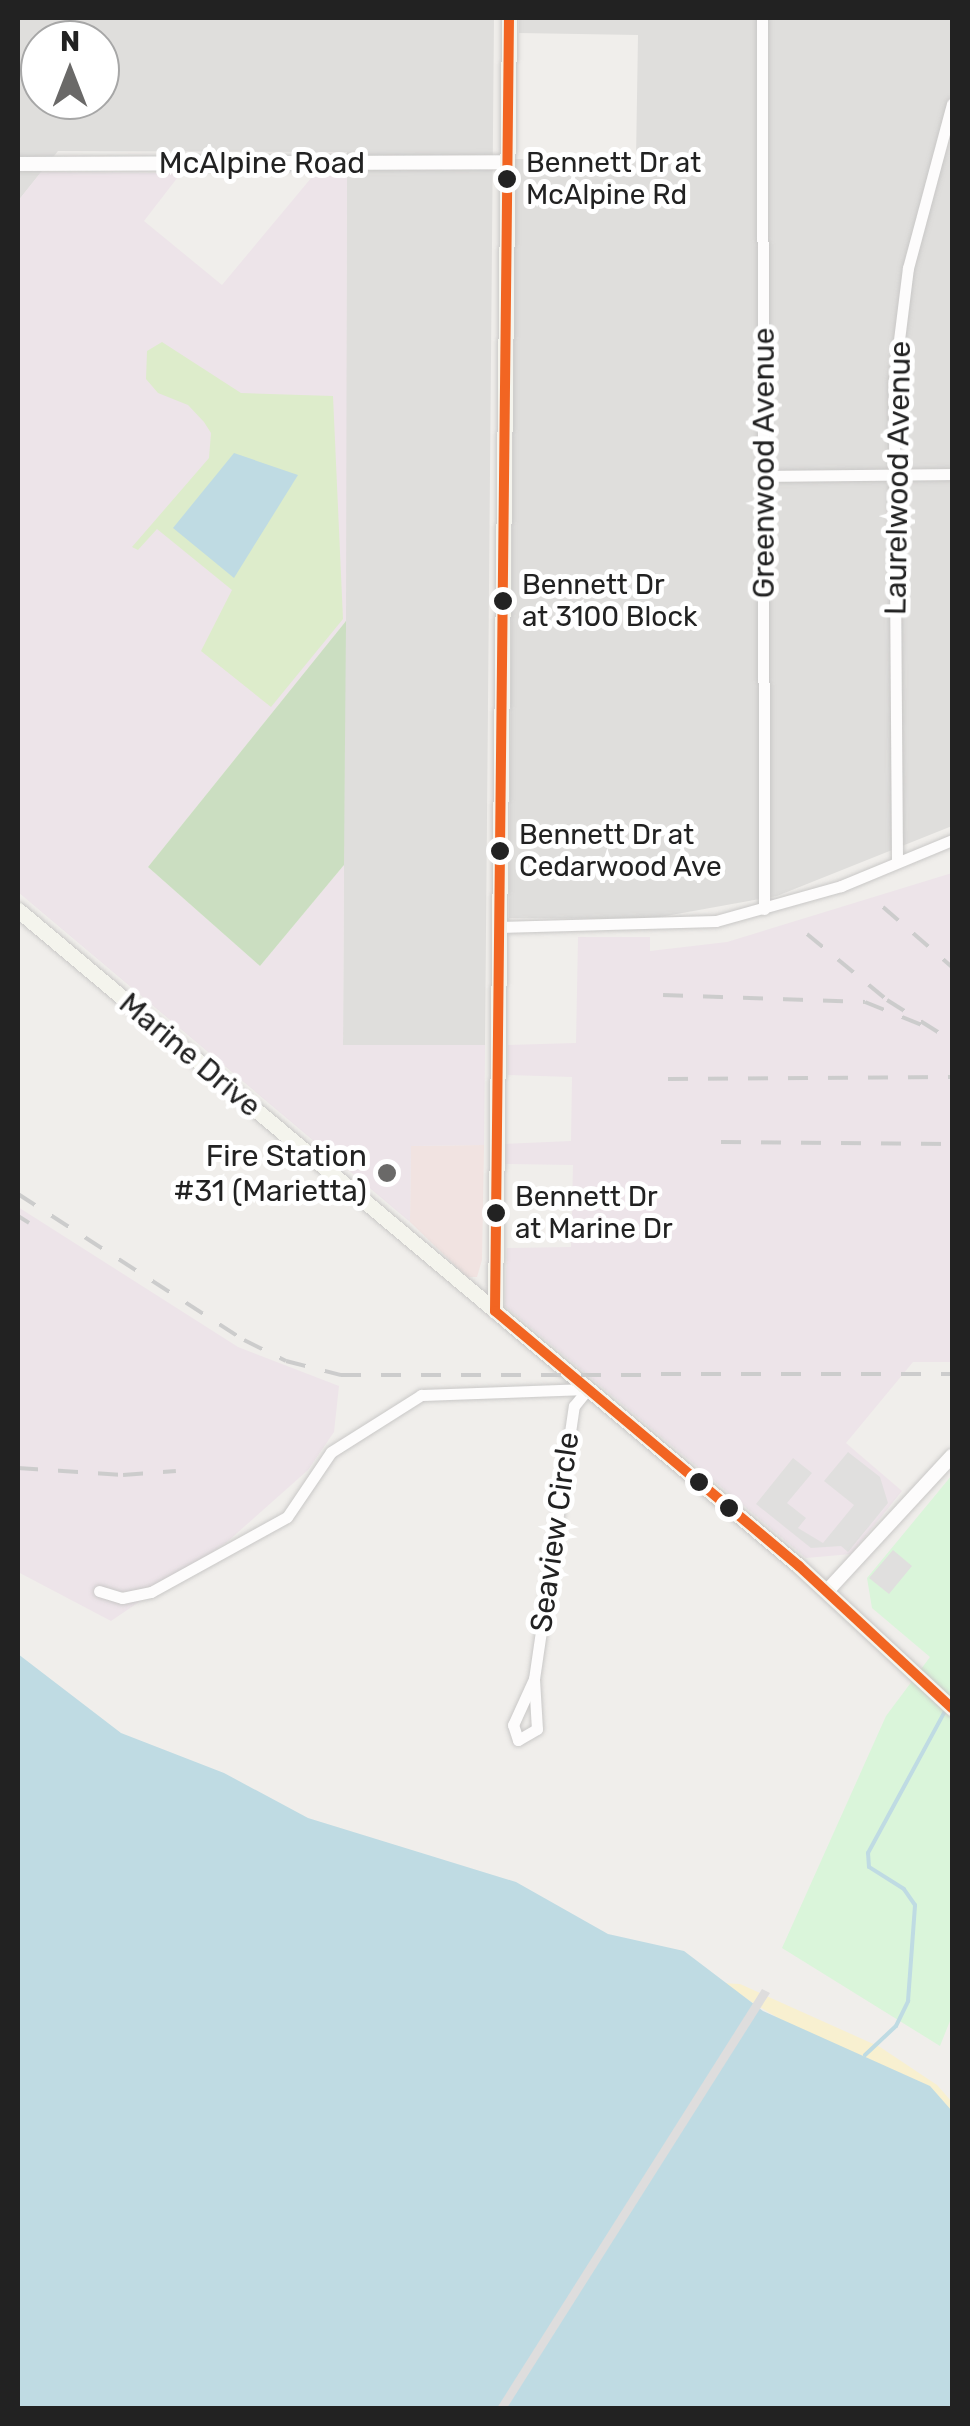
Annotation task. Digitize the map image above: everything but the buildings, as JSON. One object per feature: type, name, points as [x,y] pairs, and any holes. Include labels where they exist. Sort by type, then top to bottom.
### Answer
[{"type":"main road","points":[[496,1311],[509,18]]},
{"type":"main road","name":"Marine Drive","points":[[18,910],[827,1591],[952,1708]]},
{"type":"street","name":"Greenwood Avenue","points":[[762,18],[764,908]]},
{"type":"street","name":"Laurelwood Avenue","points":[[897,860],[895,474],[902,306],[952,104]]},
{"type":"street","name":"McAlpine Road","points":[[18,164],[508,162]]},
{"type":"street","points":[[764,476],[952,474]]},
{"type":"street","points":[[499,927],[653,927],[764,908],[841,886],[952,840]]},
{"type":"street","points":[[99,1591],[122,1598],[151,1592],[288,1517],[331,1452],[421,1395],[588,1390]]},
{"type":"street","name":"Seaview Circle","points":[[534,1679],[574,1406],[588,1390]]},
{"type":"street","points":[[827,1591],[952,1456]]},
{"type":"shaded area","points":[[18,18],[494,18],[485,1045],[343,1046],[347,152],[58,151],[18,201]]},
{"type":"shaded area","points":[[519,18],[952,18],[952,826],[777,896],[649,919],[509,918],[515,159],[636,159],[638,35],[519,33]]},
{"type":"shaded area","points":[[317,171],[347,171],[346,621],[148,867],[260,966],[344,865],[343,1045],[485,1045],[484,1145],[411,1146],[410,1222],[18,892],[18,201],[41,172],[181,173],[144,221],[222,285]]},
{"type":"shaded area","points":[[952,873],[952,1362],[913,1362],[846,1443],[902,1491],[851,1554],[806,1558],[505,1306],[507,1248],[571,1247],[573,1165],[505,1164],[505,1144],[571,1141],[572,1077],[508,1075],[508,1045],[576,1043],[578,937],[650,937],[650,951],[727,942]]},
{"type":"shaded area","points":[[484,1145],[482,1260],[477,1277],[467,1277],[410,1222],[411,1146]]},
{"type":"shaded area","points":[[18,1207],[238,1347],[339,1386],[334,1432],[308,1470],[227,1542],[111,1621],[18,1572]]},
{"type":"shaded area","points":[[848,1452],[880,1477],[888,1503],[848,1552],[841,1546],[811,1548],[756,1504],[793,1458],[812,1473],[787,1503],[806,1518],[798,1528],[823,1543],[854,1505],[824,1481]]},
{"type":"shaded area","points":[[893,1550],[912,1566],[889,1594],[869,1578]]},
{"type":"green space","points":[[162,342],[241,393],[333,396],[343,619],[271,707],[201,651],[232,590],[157,529],[138,550],[132,547],[209,458],[211,433],[204,422],[188,405],[158,393],[146,379],[147,351]]},
{"type":"green space","points":[[346,621],[344,865],[260,966],[148,867]]},
{"type":"green space","points":[[952,1475],[952,2016],[940,2046],[782,1948],[886,1716],[930,1657],[872,1608],[867,1578]]},
{"type":"sand","points":[[721,1983],[740,1984],[880,2047],[937,2085],[952,2102],[952,2125]]},
{"type":"water","points":[[234,453],[298,475],[234,578],[173,528]]},
{"type":"water","points":[[18,1654],[121,1733],[224,1773],[308,1818],[516,1882],[608,1934],[684,1951],[763,2011],[930,2086],[952,2111],[952,2408],[18,2408]]},
{"type":"pier","points":[[762,1989],[770,1993],[507,2408],[497,2408]]},
{"type":"waterway","points":[[865,2055],[896,2026],[908,2001],[915,1905],[904,1889],[869,1867],[868,1853],[945,1711]]},
{"type":"railway","points":[[883,907],[952,967]]},
{"type":"railway","points":[[807,934],[887,1000],[952,1041]]},
{"type":"railway","points":[[663,995],[865,1002],[929,1028]]},
{"type":"railway","points":[[668,1079],[952,1077]]},
{"type":"railway","points":[[721,1142],[952,1144]]},
{"type":"railway","points":[[18,1194],[244,1340],[286,1361],[341,1375],[952,1374]]},
{"type":"railway","points":[[18,1216],[29,1223]]},
{"type":"railway","points":[[18,1468],[123,1475],[176,1471]]},
{"type":"transit line","points":[[495,1311],[509,18]]},
{"type":"transit line","points":[[495,1311],[799,1566],[952,1708]]},
{"type":"place","name":"Bennett Dr at McAlpine Rd","points":[[507,179]]},
{"type":"place","name":"Bennett Dr at 3100 Block","points":[[503,601]]},
{"type":"place","name":"Bennett Dr at Cedarwood Ave","points":[[500,851]]},
{"type":"place","name":"Fire Station #31 (Marietta)","points":[[387,1173]]},
{"type":"place","name":"Bennett Dr at Marine Dr","points":[[496,1213]]}]
